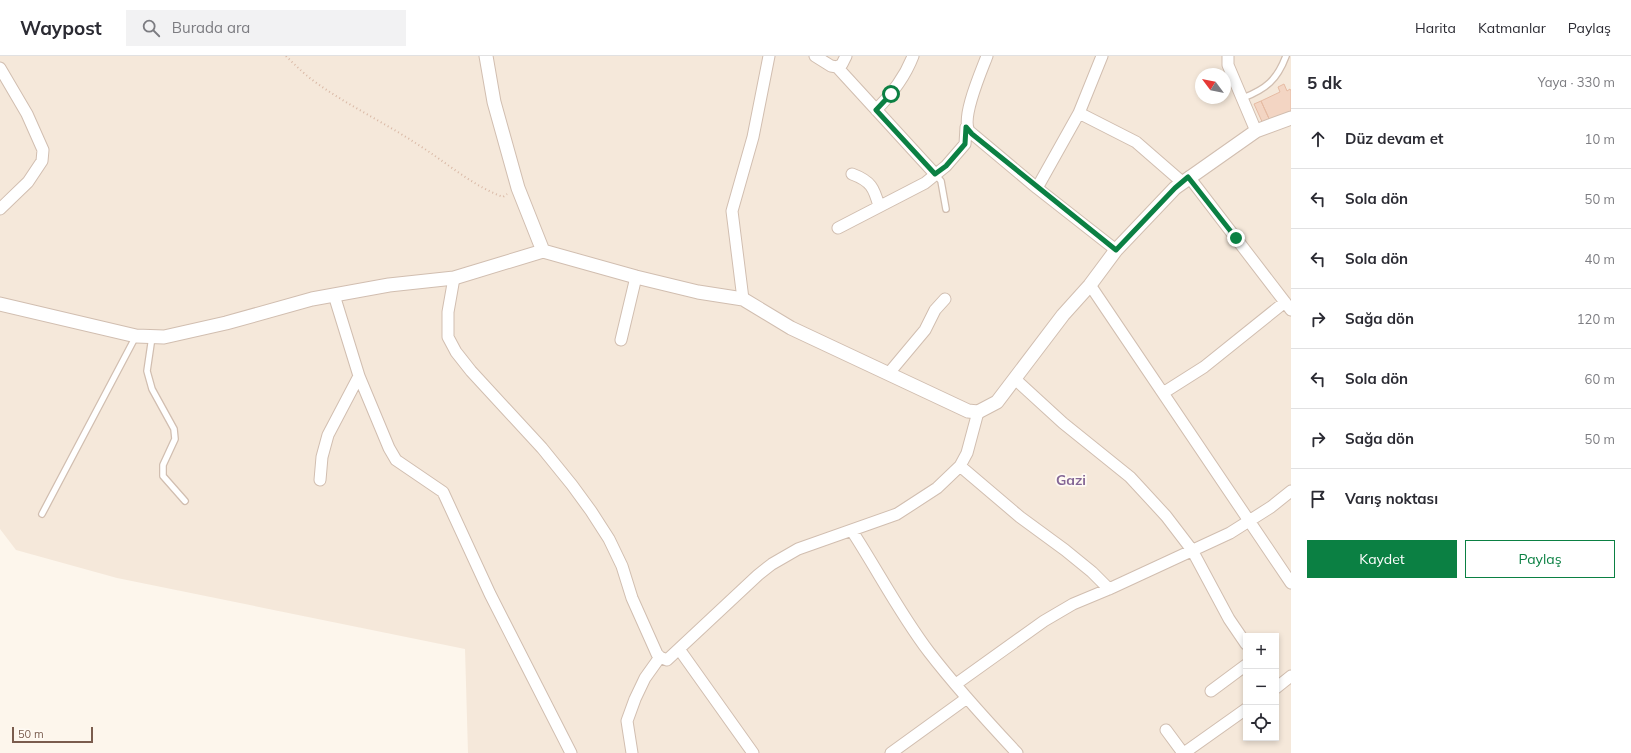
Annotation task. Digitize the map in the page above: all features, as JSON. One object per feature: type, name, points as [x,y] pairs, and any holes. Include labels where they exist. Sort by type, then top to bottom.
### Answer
[{"type":"street","points":[[486,56],[494,102],[518,188],[543,251]]},
{"type":"street","points":[[743,299],[732,211],[753,138],[770,56]]},
{"type":"street","points":[[815,56],[831,66],[837,67],[935,174]]},
{"type":"street","points":[[837,67],[842,64],[846,56]]},
{"type":"street","points":[[876,110],[897,85],[913,56]]},
{"type":"street","points":[[838,228],[925,183],[946,166],[965,144],[967,113],[987,56]]},
{"type":"street","points":[[1037,188],[1079,113],[1102,56]]},
{"type":"street","points":[[1228,56],[1228,65],[1256,131]]},
{"type":"street","points":[[0,68],[27,114],[43,150],[42,161],[28,182],[0,210]]},
{"type":"street","points":[[1079,113],[1136,142],[1185,179],[1288,306],[1204,367],[1163,393]]},
{"type":"street","points":[[0,304],[136,336],[164,337],[226,323],[312,299],[389,285],[454,278],[543,251],[636,277],[698,292],[743,299],[791,328],[968,411],[978,412],[997,402],[1063,315],[1090,285],[1116,250],[1185,179],[1256,131],[1291,118]]},
{"type":"street","points":[[966,127],[972,134],[1037,188],[1116,250]]},
{"type":"street","points":[[852,174],[863,178],[870,184],[875,192],[879,206]]},
{"type":"street","points":[[621,340],[636,277]]},
{"type":"street","points":[[454,278],[448,312],[448,337],[456,352],[471,371],[542,448],[591,511],[609,539],[622,566],[632,598],[657,654],[667,660],[758,575],[772,564],[798,549],[897,514],[937,488],[960,466],[967,453],[978,412]]},
{"type":"street","points":[[1090,285],[1291,583]]},
{"type":"street","points":[[334,295],[359,376],[389,448],[396,460],[443,492],[490,594],[571,753]]},
{"type":"street","points":[[889,373],[925,330],[935,310],[945,299]]},
{"type":"street","points":[[320,480],[322,457],[328,434],[359,376]]},
{"type":"street","points":[[1015,379],[1063,423],[1130,477],[1166,516],[1192,550],[1229,619],[1243,640]]},
{"type":"street","points":[[960,466],[1020,517],[1092,572],[1109,589]]},
{"type":"street","points":[[956,684],[1044,621],[1073,604],[1230,533],[1271,507],[1291,491]]},
{"type":"street","points":[[852,531],[878,571],[900,611],[929,652],[967,698],[1017,753]]},
{"type":"street","points":[[679,649],[754,753]]},
{"type":"street","points":[[632,753],[627,721],[645,678],[660,657]]},
{"type":"street","points":[[1211,691],[1243,667]]},
{"type":"street","points":[[1279,686],[1291,676]]},
{"type":"street","points":[[891,753],[967,698]]},
{"type":"street","points":[[1166,730],[1183,753],[1243,711]]},
{"type":"lane","points":[[1243,98],[1267,86],[1279,72],[1286,56]]},
{"type":"lane","points":[[935,174],[941,181],[946,209]]},
{"type":"lane","points":[[42,514],[136,336]]},
{"type":"lane","points":[[152,337],[147,371],[152,389],[174,429],[174,439],[163,465],[163,476],[185,501]]},
{"type":"path","points":[[286,56],[317,84],[416,143],[446,162],[469,180],[492,193],[503,196],[518,188]]},
{"type":"shaded area","points":[[0,56],[1291,56],[1291,753],[468,753],[465,649],[117,578],[16,550],[0,529]]},
{"type":"building","points":[[1284,84],[1287,91],[1290,89],[1291,91],[1291,114],[1271,123],[1261,101],[1280,92],[1278,87]]},
{"type":"building","points":[[1261,101],[1271,123],[1264,126],[1254,104]]},
{"type":"district","name":"Gazi","points":[[1071,480]]},
{"type":"route","points":[[891,94],[876,110],[935,174],[946,166],[965,144],[966,127],[972,134],[1037,188],[1116,250],[1175,188],[1188,177],[1236,238]]}]
